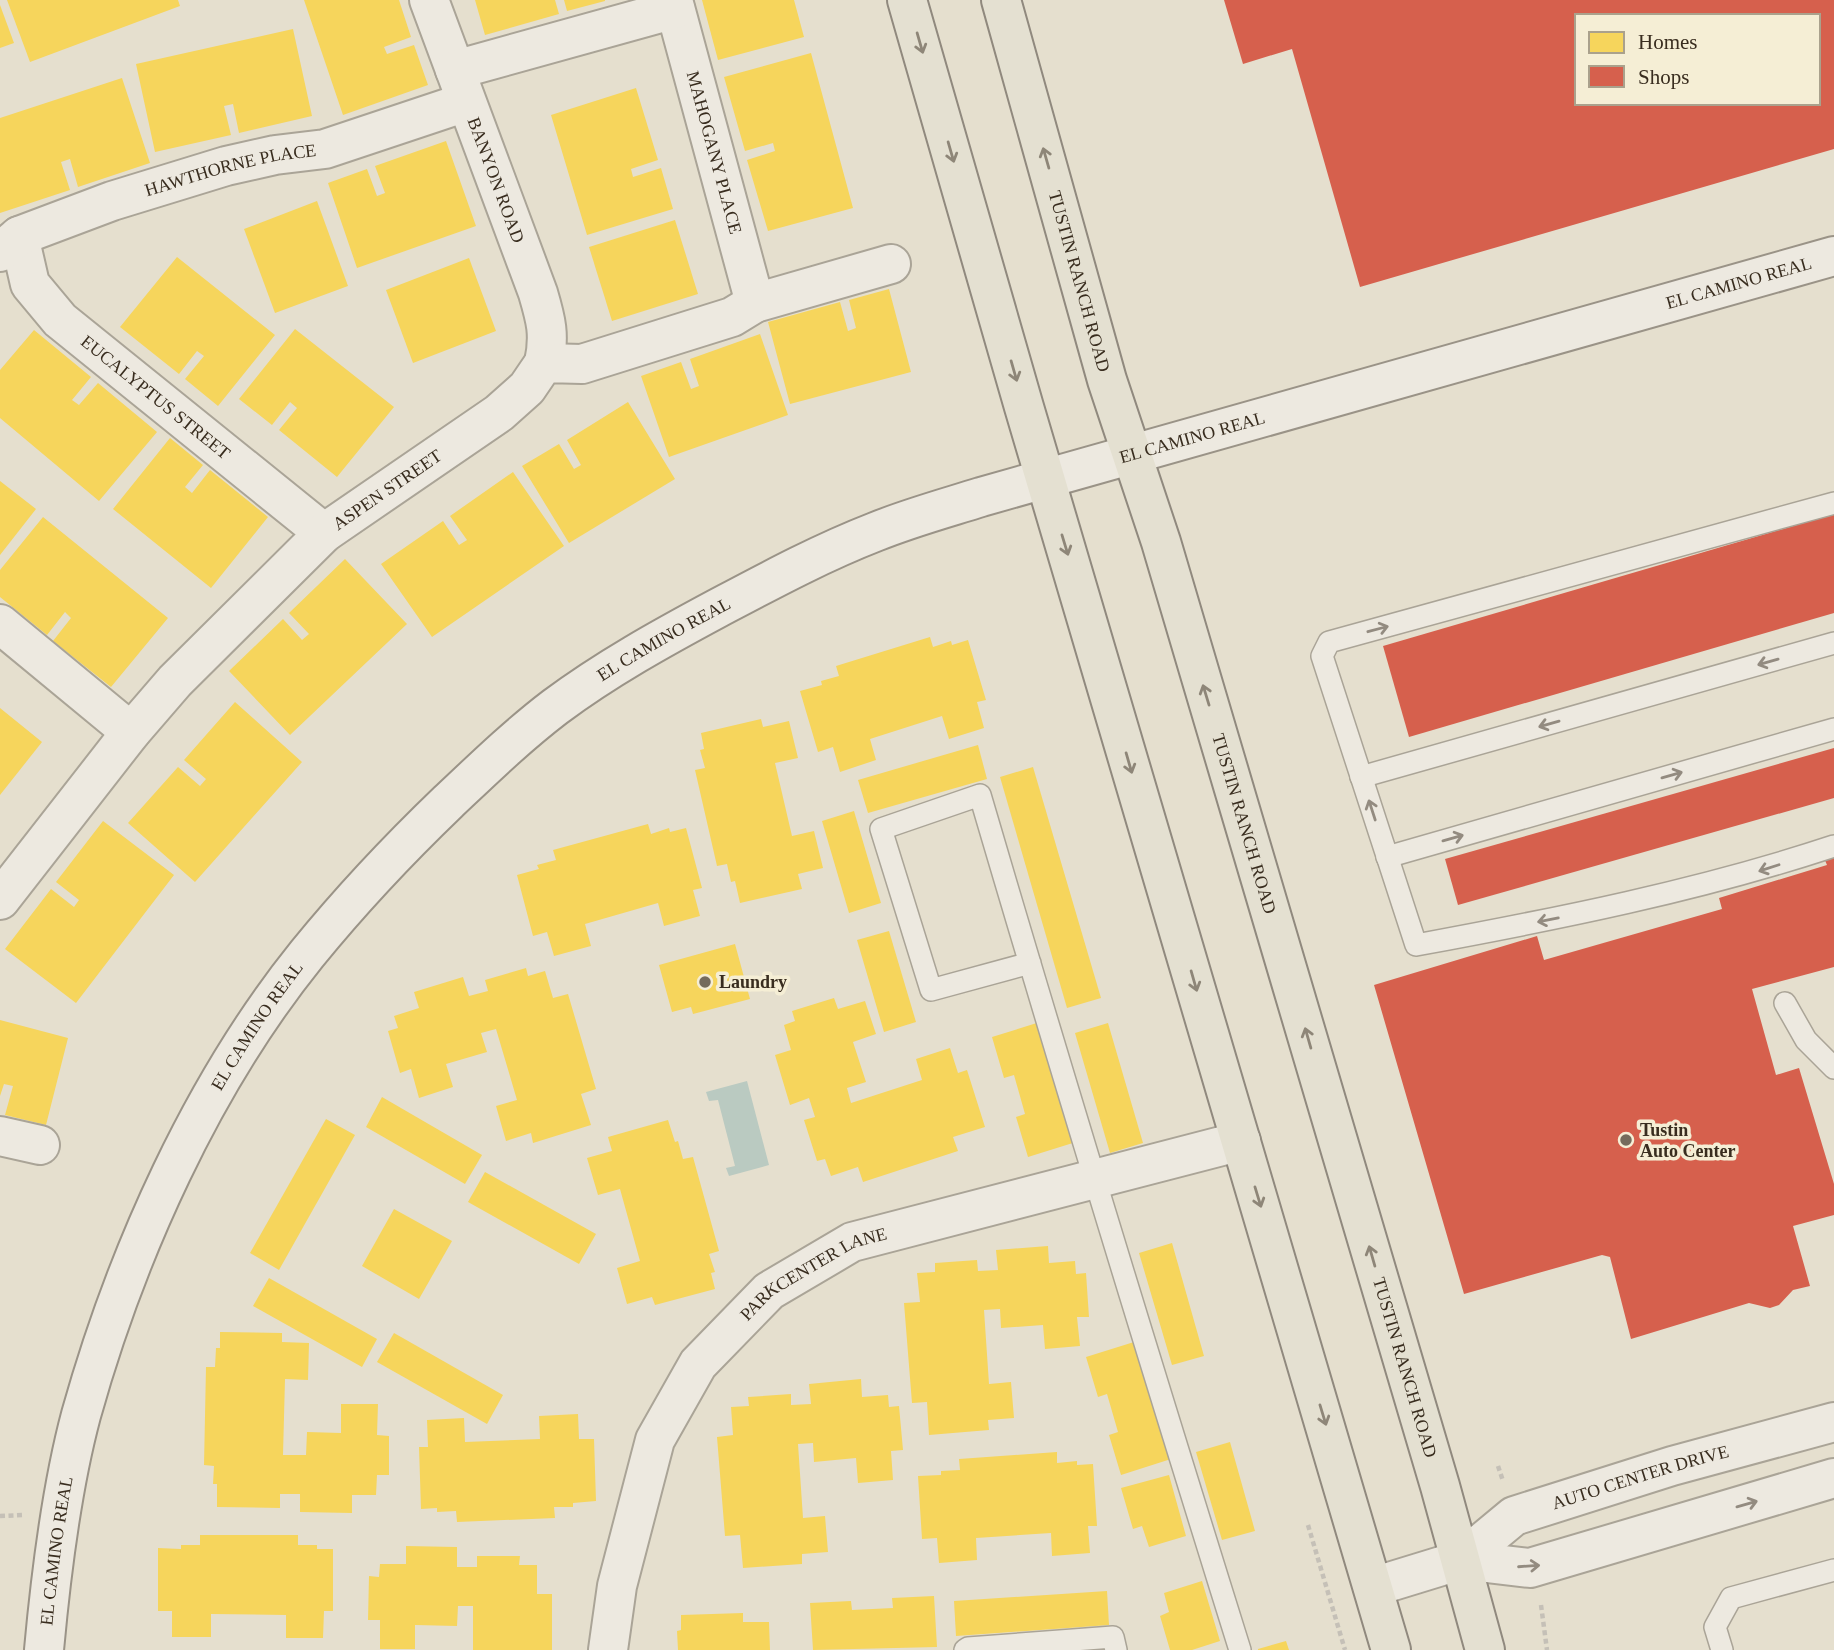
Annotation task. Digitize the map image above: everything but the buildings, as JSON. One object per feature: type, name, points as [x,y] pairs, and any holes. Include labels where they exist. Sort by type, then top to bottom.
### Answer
[{"type":"main road","points":[[907,0],[1045,479],[1391,1650]]},
{"type":"main road","name":"TUSTIN RANCH ROAD","points":[[1001,0],[1107,380],[1161,541],[1461,1560],[1485,1650]]},
{"type":"street","name":"BANYON ROAD","points":[[429,0],[547,321],[549,341],[544,363]]},
{"type":"street","name":"HAWTHORNE PLACE","points":[[10,244],[112,201],[226,166],[275,155],[325,149],[460,86],[674,5]]},
{"type":"street","name":"MAHOGANY PLACE","points":[[674,5],[755,303]]},
{"type":"street","name":"EUCALYPTUS STREET","points":[[10,244],[30,284],[60,320],[324,534]]},
{"type":"street","name":"EL CAMINO REAL","points":[[44,1650],[51,1574],[80,1418],[106,1333],[141,1242],[171,1174],[201,1117],[259,1020],[306,956],[366,884],[493,760],[555,708],[622,661],[772,580],[876,531],[1045,479],[1834,256]]},
{"type":"street","points":[[544,363],[582,364],[732,317],[755,303],[891,264]]},
{"type":"street","name":"ASPEN STREET","points":[[0,900],[131,732],[175,681],[324,534],[499,413],[527,388],[544,363]]},
{"type":"street","points":[[0,624],[131,732]]},
{"type":"street","points":[[0,1136],[40,1144]]},
{"type":"street","name":"PARKCENTER LANE","points":[[608,1650],[617,1586],[655,1440],[698,1364],[769,1291],[852,1242],[1241,1141]]},
{"type":"street","name":"AUTO CENTER DRIVE","points":[[1373,1587],[1461,1560],[1514,1516],[1672,1466],[1834,1422]]},
{"type":"street","name":"AUTO CENTER DRIVE","points":[[1461,1560],[1531,1568],[1834,1478]]},
{"type":"lane","points":[[1834,503],[1329,642],[1322,656],[1416,945],[1552,919],[1748,874],[1834,846]]},
{"type":"lane","points":[[1361,777],[1834,643]]},
{"type":"lane","points":[[1387,857],[1834,729]]},
{"type":"lane","points":[[1030,963],[931,990],[881,829],[980,795],[1030,963],[1093,1180],[1240,1650]]},
{"type":"lane","points":[[1785,1003],[1806,1040],[1834,1068]]},
{"type":"lane","points":[[1722,1650],[1715,1628],[1731,1598],[1834,1570]]},
{"type":"lane","points":[[965,1650],[1113,1637],[1116,1650]]},
{"type":"path","points":[[1498,1466],[1504,1482]]},
{"type":"path","points":[[1308,1525],[1345,1650]]},
{"type":"path","points":[[1541,1605],[1548,1650]]},
{"type":"shaded area","points":[[747,1081],[769,1165],[729,1176],[726,1168],[735,1166],[718,1100],[709,1101],[706,1092]]},
{"type":"place","name":"Laundry","points":[[705,982]]},
{"type":"place","name":"Tustin Auto Center","points":[[1626,1140]]}]
